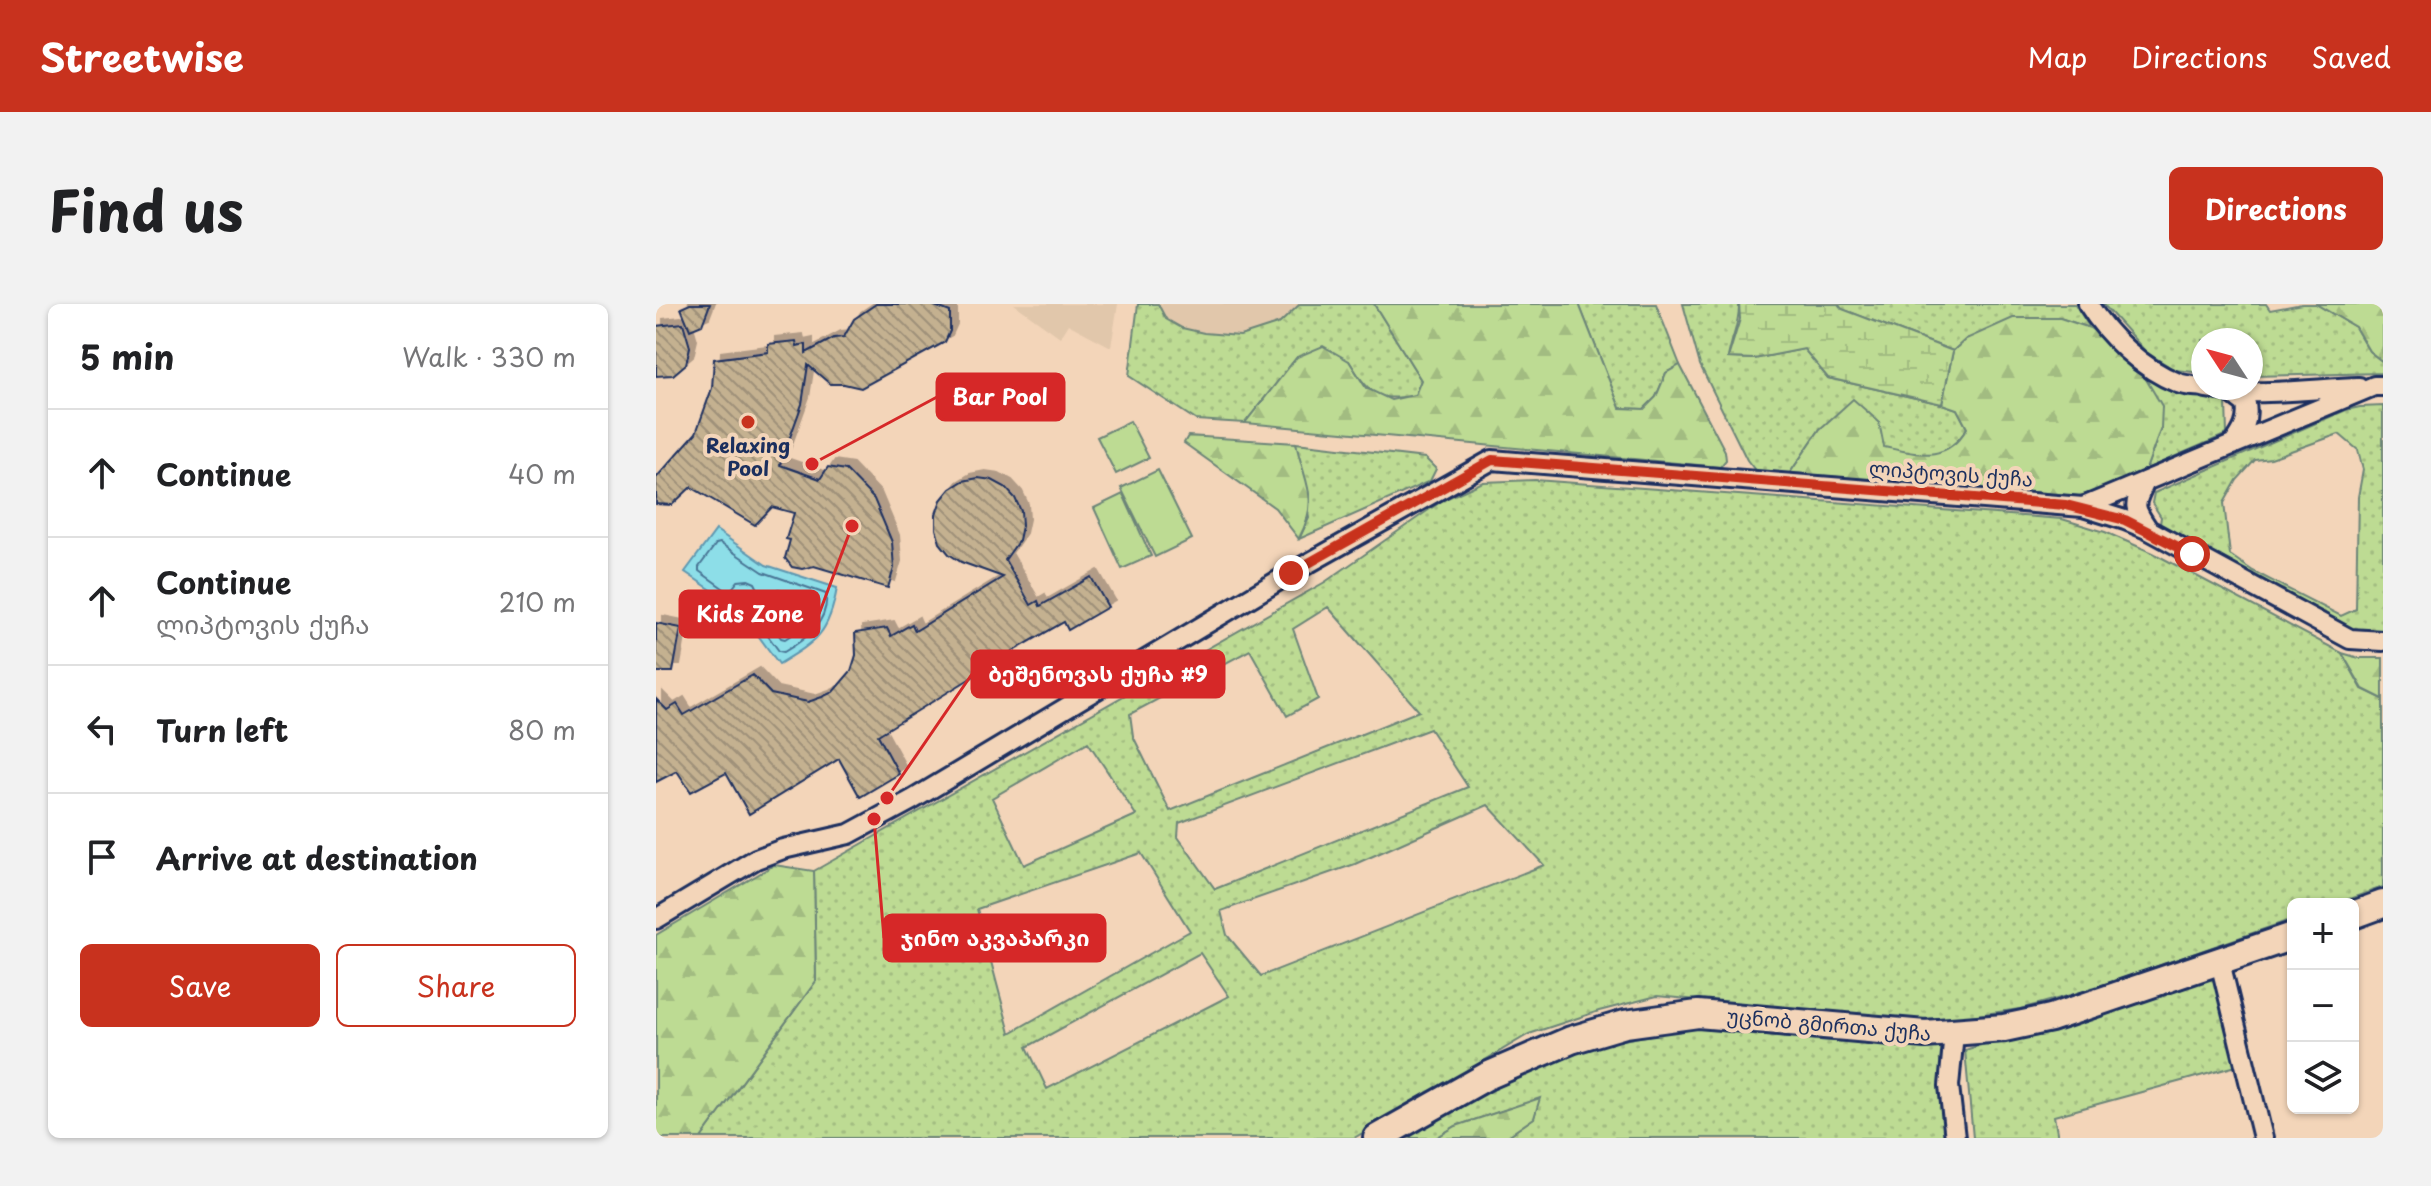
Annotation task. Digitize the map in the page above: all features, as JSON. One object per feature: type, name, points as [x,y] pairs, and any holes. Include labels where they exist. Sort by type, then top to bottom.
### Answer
[{"type":"main road","points":[[2359,913],[2383,904]]},
{"type":"main road","name":"უცნობ გმირთა ქუჩა","points":[[1377,1138],[1487,1076],[1571,1040],[1625,1024],[1698,1014],[1925,1034],[2004,1028],[2051,1018],[2287,938]]},
{"type":"street","points":[[2088,304],[2098,319],[2141,362],[2179,383],[2191,385]]},
{"type":"street","points":[[2263,391],[2378,386]]},
{"type":"street","name":"ლიპტოვის ქუჩა","points":[[656,919],[756,859],[783,849],[849,834],[862,827],[1291,573],[1492,460],[2083,507],[2378,386]]},
{"type":"street","points":[[2233,445],[2249,416],[2246,404],[2241,400]]},
{"type":"street","points":[[2145,482],[2135,510],[2149,530]]},
{"type":"street","points":[[2083,507],[2149,530],[2350,639],[2383,641]]},
{"type":"street","points":[[2220,962],[2263,1138]]},
{"type":"street","points":[[1954,1033],[1949,1086],[1955,1138]]},
{"type":"shaded area","points":[[1014,304],[1118,304],[1111,347],[1068,324],[1060,337]]},
{"type":"shaded area","points":[[1158,304],[1300,304],[1280,323],[1240,336],[1182,328],[1166,319]]},
{"type":"green space","points":[[1138,304],[1158,304],[1166,319],[1182,328],[1240,336],[1280,323],[1300,304],[1374,304],[1421,380],[1415,395],[1391,398],[1368,388],[1349,361],[1297,357],[1245,423],[1196,420],[1129,376]]},
{"type":"green space","points":[[1374,304],[1579,304],[1620,408],[1644,409],[1656,397],[1666,373],[1680,365],[1725,451],[1726,460],[1720,467],[1245,423],[1297,357],[1323,346],[1349,361],[1366,388],[1391,400],[1415,395],[1421,380]]},
{"type":"green space","points":[[1579,304],[1656,304],[1680,365],[1666,373],[1656,397],[1644,409],[1620,408]]},
{"type":"green space","points":[[1683,304],[1739,304],[1728,358],[1754,359],[1804,349],[1828,378],[1957,409],[1967,428],[1950,446],[1939,453],[1927,455],[1888,449],[1820,429],[1790,473],[1758,474],[1747,460],[1700,365]]},
{"type":"green space","points":[[1739,304],[1838,304],[1842,309],[1953,351],[1942,404],[1828,378],[1804,349],[1754,359],[1728,358],[1740,319]]},
{"type":"green space","points":[[1838,304],[2075,304],[2090,328],[2060,318],[1966,339],[1953,351],[1842,309]]},
{"type":"green space","points":[[2103,304],[2266,304],[2270,310],[2316,304],[2355,327],[2369,351],[2383,362],[2383,373],[2263,376],[2263,328],[2191,328],[2191,372],[2175,370],[2146,352]]},
{"type":"green space","points":[[2316,304],[2383,304],[2383,362],[2369,351],[2355,327]]},
{"type":"green space","points":[[2013,318],[2060,318],[2090,328],[2141,371],[2162,406],[2161,428],[2146,469],[2111,487],[2079,496],[1790,473],[1820,429],[1853,399],[1879,422],[1884,447],[1930,454],[1950,447],[1967,428],[1957,409],[1942,404],[1953,351],[1966,339]]},
{"type":"green space","points":[[2141,371],[2175,391],[2191,394],[2191,400],[2226,402],[2227,434],[2146,469],[2161,428]]},
{"type":"green space","points":[[2383,406],[2383,633],[2359,631],[2339,624],[2160,524],[2161,517],[2152,503],[2154,493],[2346,410]],"holes":[[[2339,434],[2358,450],[2363,470],[2358,497],[2356,609],[2341,616],[2253,571],[2230,555],[2224,503],[2237,480],[2255,460],[2271,458]]]},
{"type":"green space","points":[[1130,421],[1149,458],[1116,474],[1097,437]]},
{"type":"green space","points":[[1188,436],[1296,443],[1310,501],[1299,539],[1275,508],[1184,443]]},
{"type":"green space","points":[[1296,443],[1425,458],[1436,469],[1430,481],[1299,539],[1309,518]]},
{"type":"green space","points":[[1158,470],[1192,539],[1155,557],[1121,488]]},
{"type":"green space","points":[[1535,480],[2062,519],[2105,532],[2153,553],[2342,653],[2362,689],[2383,699],[2383,887],[2352,898],[2287,898],[2287,921],[2089,990],[2020,1009],[1927,1022],[1657,996],[1529,1034],[1354,1138],[701,1138],[816,981],[814,871],[1325,582],[1443,500],[1483,482]],"holes":[[[1328,607],[1419,711],[1170,811],[1133,736],[1130,714],[1250,650],[1287,716],[1318,699],[1293,629]],[[1430,729],[1468,787],[1215,889],[1178,837],[1179,823]],[[1088,742],[1136,815],[1024,865],[992,798]],[[1488,805],[1544,865],[1261,976],[1227,935],[1221,911],[1355,864]],[[1141,853],[1190,931],[1010,1033],[977,909]],[[1200,953],[1229,996],[1047,1089],[1027,1047]]]},
{"type":"green space","points":[[1123,494],[1151,556],[1122,569],[1094,508]]},
{"type":"green space","points":[[2342,653],[2359,658],[2383,658],[2383,699],[2363,689]]},
{"type":"green space","points":[[774,865],[814,871],[816,981],[701,1138],[656,1138],[656,935]]},
{"type":"green space","points":[[2212,975],[2240,1065],[2054,1116],[2058,1138],[1973,1138],[1965,1050]]},
{"type":"green space","points":[[1694,1027],[1816,1040],[1945,1047],[1956,1138],[1505,1138],[1534,1118],[1539,1099],[1456,1126],[1436,1138],[1397,1138],[1448,1108],[1554,1059],[1601,1044]]},
{"type":"green space","points":[[1540,1098],[1534,1118],[1505,1138],[1436,1138],[1456,1126]]},
{"type":"water","points":[[716,530],[766,565],[837,588],[830,616],[819,635],[779,664],[738,608],[685,572]]},
{"type":"building","points":[[690,304],[710,304],[702,325],[690,330],[681,308]]},
{"type":"building","points":[[876,304],[930,304],[950,312],[950,331],[945,342],[861,388],[830,384],[808,365],[802,404],[780,465],[820,479],[828,467],[846,470],[874,499],[892,542],[894,568],[888,588],[814,566],[802,569],[792,567],[785,558],[790,540],[786,539],[794,513],[772,507],[755,525],[691,487],[672,505],[656,504],[656,478],[696,433],[712,388],[714,359],[768,352],[768,344],[796,341],[797,346],[806,344],[806,353],[834,338],[844,337],[854,319]]},
{"type":"building","points":[[683,323],[690,347],[686,364],[673,375],[656,376],[656,326]]},
{"type":"building","points":[[978,478],[992,480],[1005,487],[1021,511],[1019,540],[1005,560],[1031,605],[1038,601],[1040,606],[1091,577],[1108,607],[1068,630],[1064,622],[975,673],[878,735],[899,774],[860,797],[839,759],[749,814],[726,773],[691,792],[677,771],[656,782],[656,699],[667,710],[677,704],[684,715],[753,675],[771,694],[808,702],[833,692],[851,671],[856,655],[855,633],[887,628],[891,636],[912,624],[915,631],[1003,577],[961,562],[949,554],[940,543],[936,529],[936,514],[941,500],[950,489],[963,481]]},
{"type":"building","points":[[656,623],[681,628],[673,672],[656,672]]},
{"type":"place","name":"Relaxing Pool","points":[[748,422]]},
{"type":"place","name":"Bar Pool","points":[[812,464]]},
{"type":"place","name":"Kids Zone","points":[[852,526]]},
{"type":"place","name":"ბეშენოვას ქუჩა #9","points":[[887,798]]},
{"type":"place","name":"ჯინო აკვაპარკი","points":[[874,819]]},
{"type":"route","points":[[1291,573],[1492,460],[2083,507],[2149,530],[2192,554]]}]
